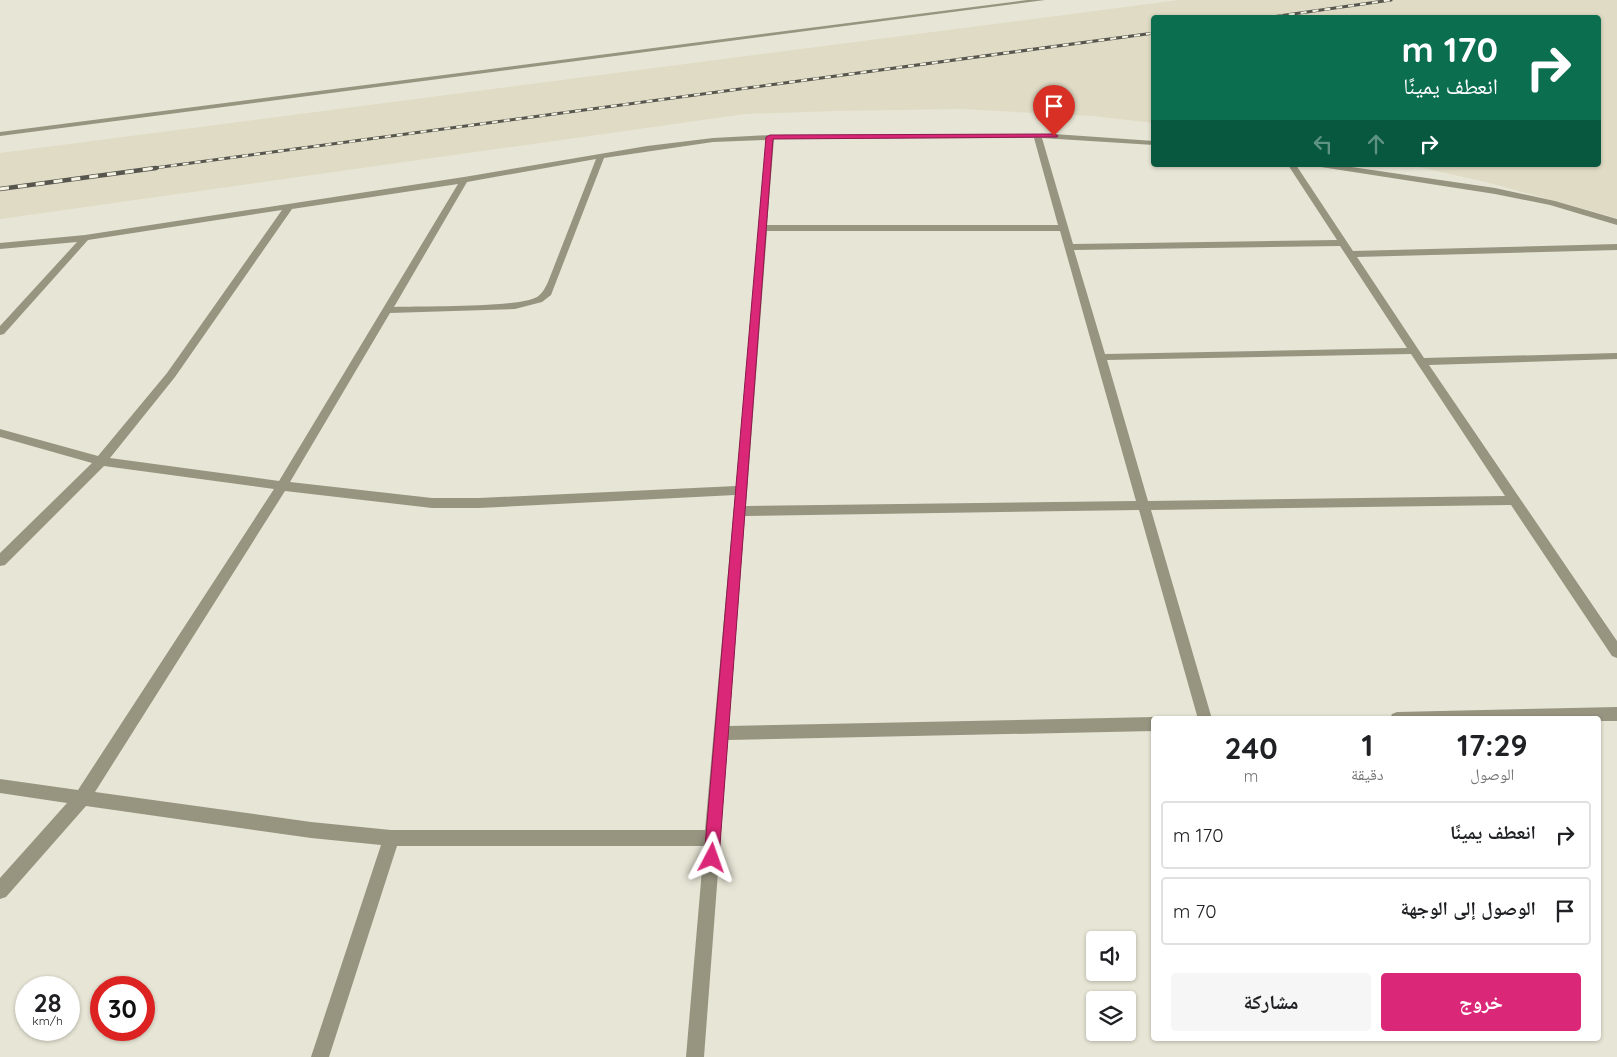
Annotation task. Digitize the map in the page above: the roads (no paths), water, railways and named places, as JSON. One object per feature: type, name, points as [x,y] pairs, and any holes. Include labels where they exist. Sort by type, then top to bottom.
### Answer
[{"type":"street","points":[[0,134],[1042,0]]},
{"type":"street","points":[[1037,136],[1204,716]]},
{"type":"street","points":[[0,246],[85,238],[464,180],[681,143],[770,137],[1037,136],[1099,138],[1151,143]]},
{"type":"street","points":[[696,1057],[770,137]]},
{"type":"street","points":[[387,310],[515,306],[539,300],[548,293],[553,282],[601,156]]},
{"type":"street","points":[[1293,167],[1421,362],[1617,652]]},
{"type":"street","points":[[1334,167],[1495,191],[1617,222]]},
{"type":"street","points":[[0,891],[82,798],[282,486],[464,180]]},
{"type":"street","points":[[0,561],[101,460],[171,375],[290,206]]},
{"type":"street","points":[[762,228],[1064,228]]},
{"type":"street","points":[[0,332],[85,238]]},
{"type":"street","points":[[1069,247],[1344,243]]},
{"type":"street","points":[[1351,254],[1615,249]]},
{"type":"street","points":[[1100,357],[1415,351]]},
{"type":"street","points":[[1421,362],[1617,356]]},
{"type":"street","points":[[0,433],[101,460],[282,486],[432,503],[479,503],[741,490]]},
{"type":"street","points":[[740,511],[1515,500]]},
{"type":"street","points":[[1529,716],[1617,714]]},
{"type":"street","points":[[721,733],[1151,724]]},
{"type":"street","points":[[0,786],[311,830],[391,838],[713,838]]},
{"type":"street","points":[[320,1057],[391,838]]},
{"type":"railway","points":[[1286,15],[1391,0]]},
{"type":"railway","points":[[147,169],[1151,33]]},
{"type":"railway","points":[[0,189],[156,168]]}]
